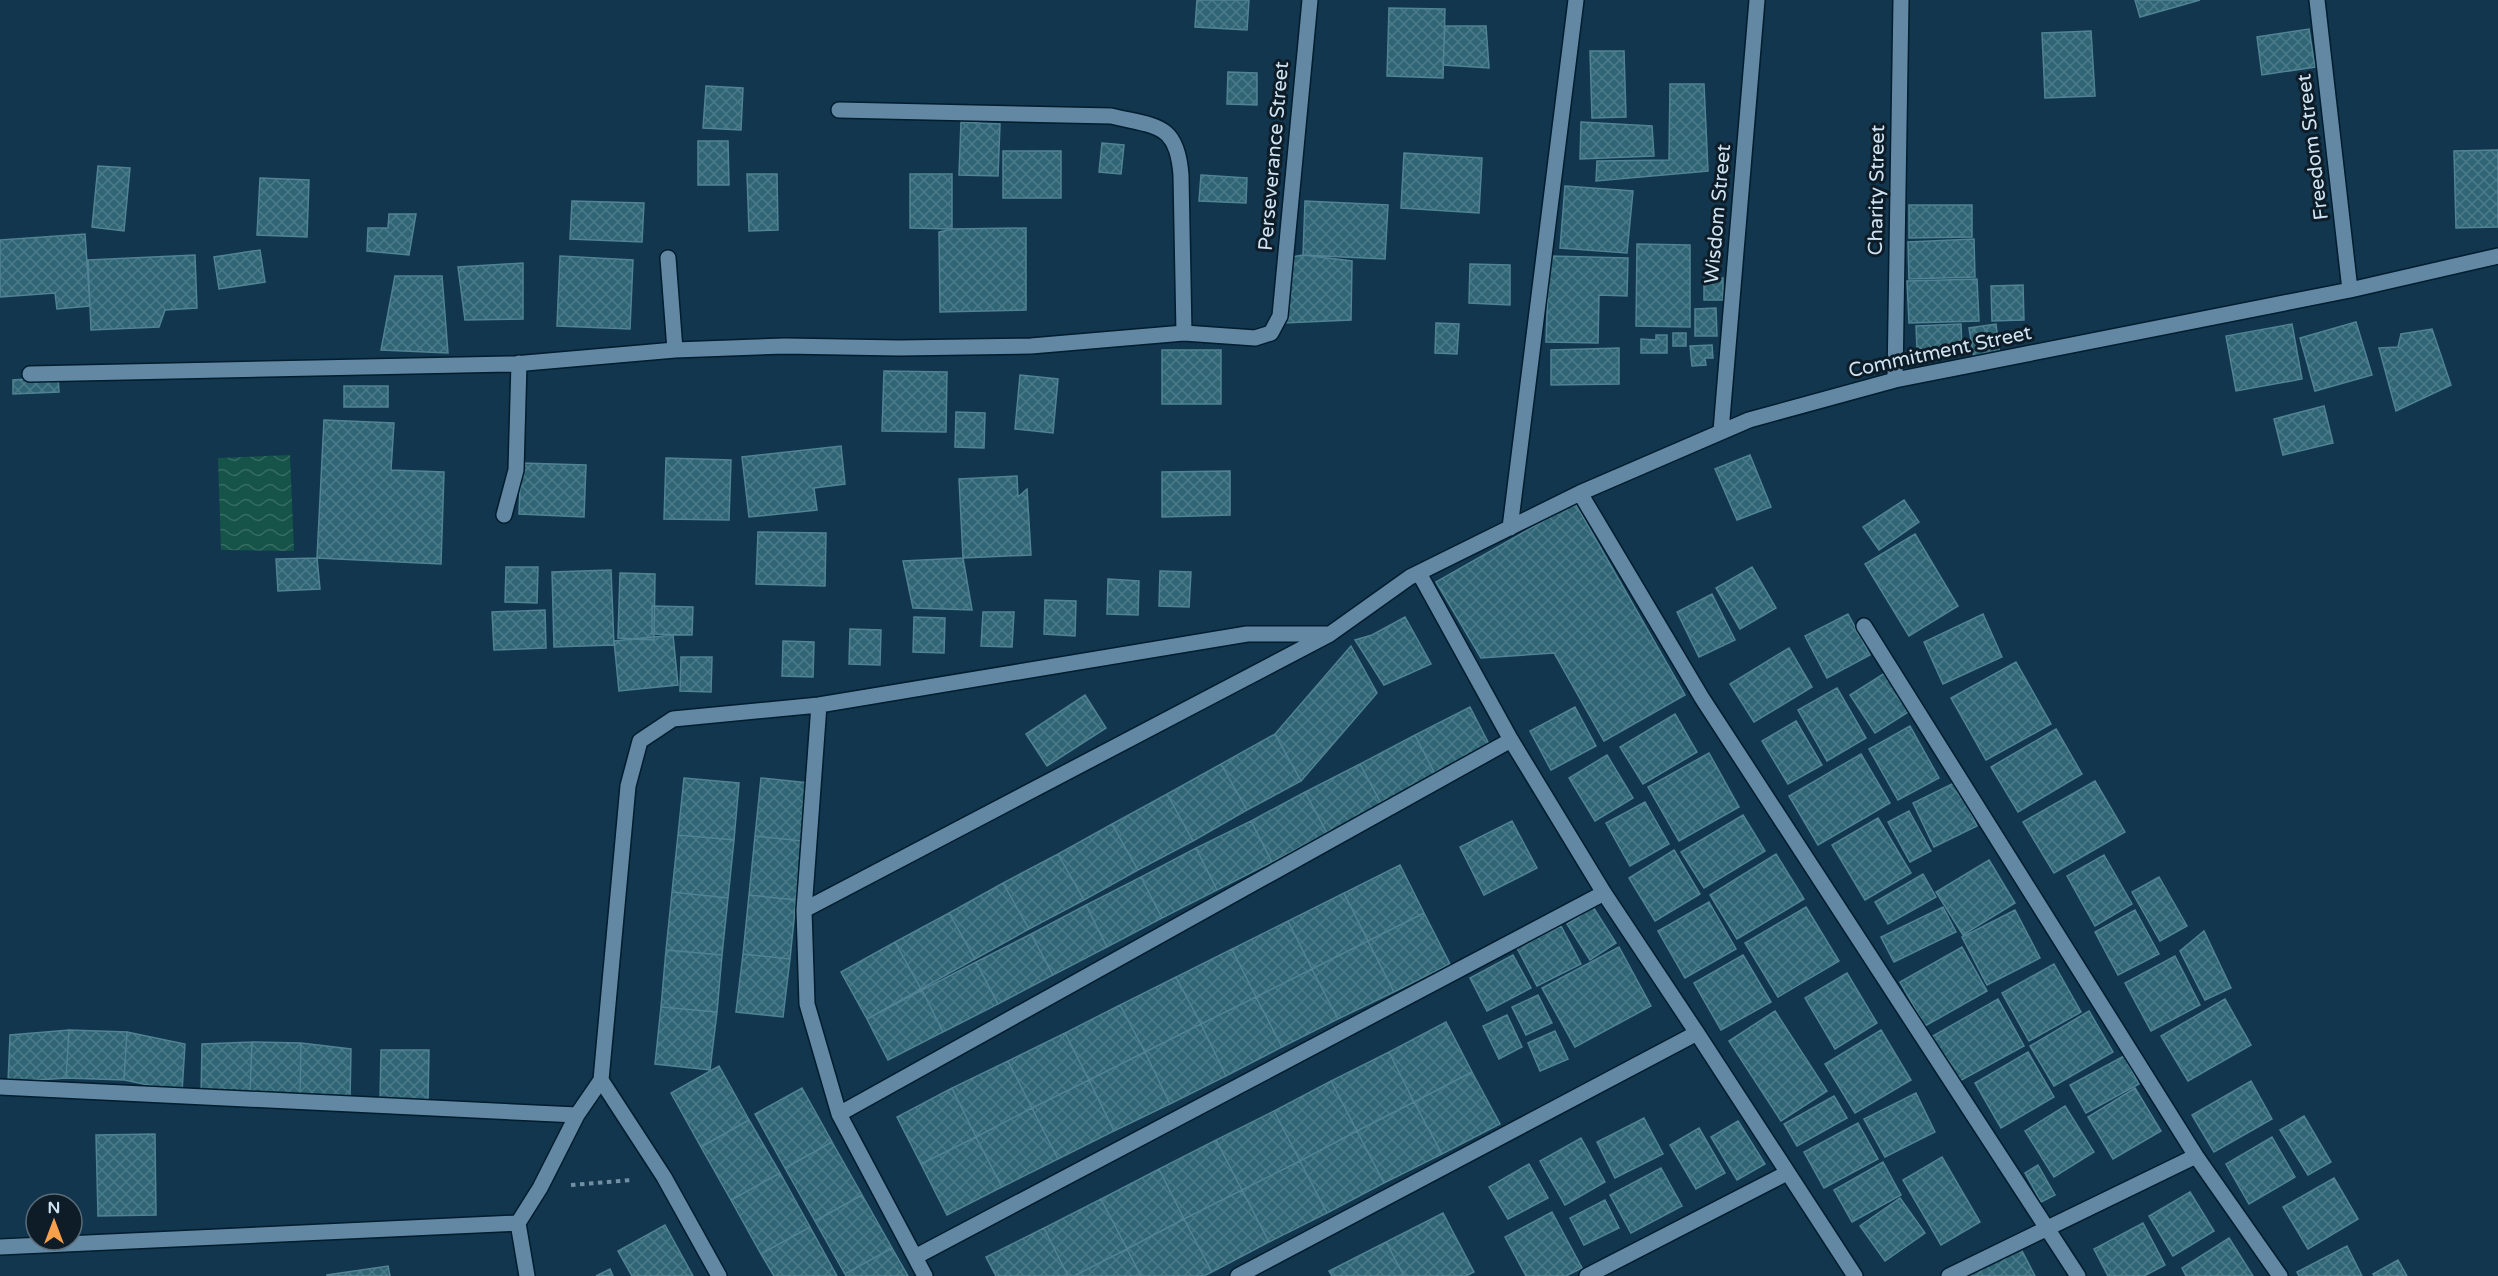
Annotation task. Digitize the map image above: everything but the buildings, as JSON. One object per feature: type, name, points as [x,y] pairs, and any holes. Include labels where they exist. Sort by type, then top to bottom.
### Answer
[{"type":"street","name":"Perseverance Street","points":[[1184,333],[1255,338],[1271,333],[1280,316],[1310,0]]},
{"type":"street","points":[[1510,528],[1576,0]]},
{"type":"street","name":"Wisdom Street","points":[[1721,431],[1757,0]]},
{"type":"street","name":"Charity Street","points":[[1895,380],[1901,0]]},
{"type":"street","name":"Freedom Street","points":[[2317,0],[2350,290]]},
{"type":"street","points":[[30,374],[519,363],[675,350],[785,346],[899,348],[1031,346],[1184,333],[1181,176],[1179,154],[1172,136],[1151,125],[1111,116],[839,110]]},
{"type":"street","name":"Commitment Street","points":[[804,910],[1330,634],[1419,573],[1580,493],[1749,420],[1895,380],[2350,290],[2498,256]]},
{"type":"street","points":[[668,258],[675,350]]},
{"type":"street","points":[[504,515],[516,470],[519,363]]},
{"type":"street","points":[[1580,493],[1702,698],[2078,1276]]},
{"type":"street","points":[[1419,573],[1512,740],[1604,893],[1855,1276]]},
{"type":"street","points":[[1864,626],[2196,1156],[2280,1276]]},
{"type":"street","points":[[527,1276],[518,1223],[540,1188],[577,1115],[601,1080],[628,786],[640,741],[673,719],[819,705],[1247,634],[1330,634]]},
{"type":"street","points":[[819,705],[804,910],[807,1004],[839,1114],[925,1276]]},
{"type":"street","points":[[839,1114],[1512,740]]},
{"type":"street","points":[[915,1257],[1604,893]]},
{"type":"street","points":[[1238,1276],[1697,1033]]},
{"type":"street","points":[[601,1080],[664,1177],[719,1276]]},
{"type":"street","points":[[0,1087],[577,1115]]},
{"type":"street","points":[[1949,1276],[2196,1156]]},
{"type":"street","points":[[1587,1276],[1787,1173]]},
{"type":"street","points":[[0,1247],[518,1223]]},
{"type":"path","points":[[540,1188],[664,1177]]},
{"type":"water","points":[[290,455],[294,551],[221,550],[218,458]]}]
